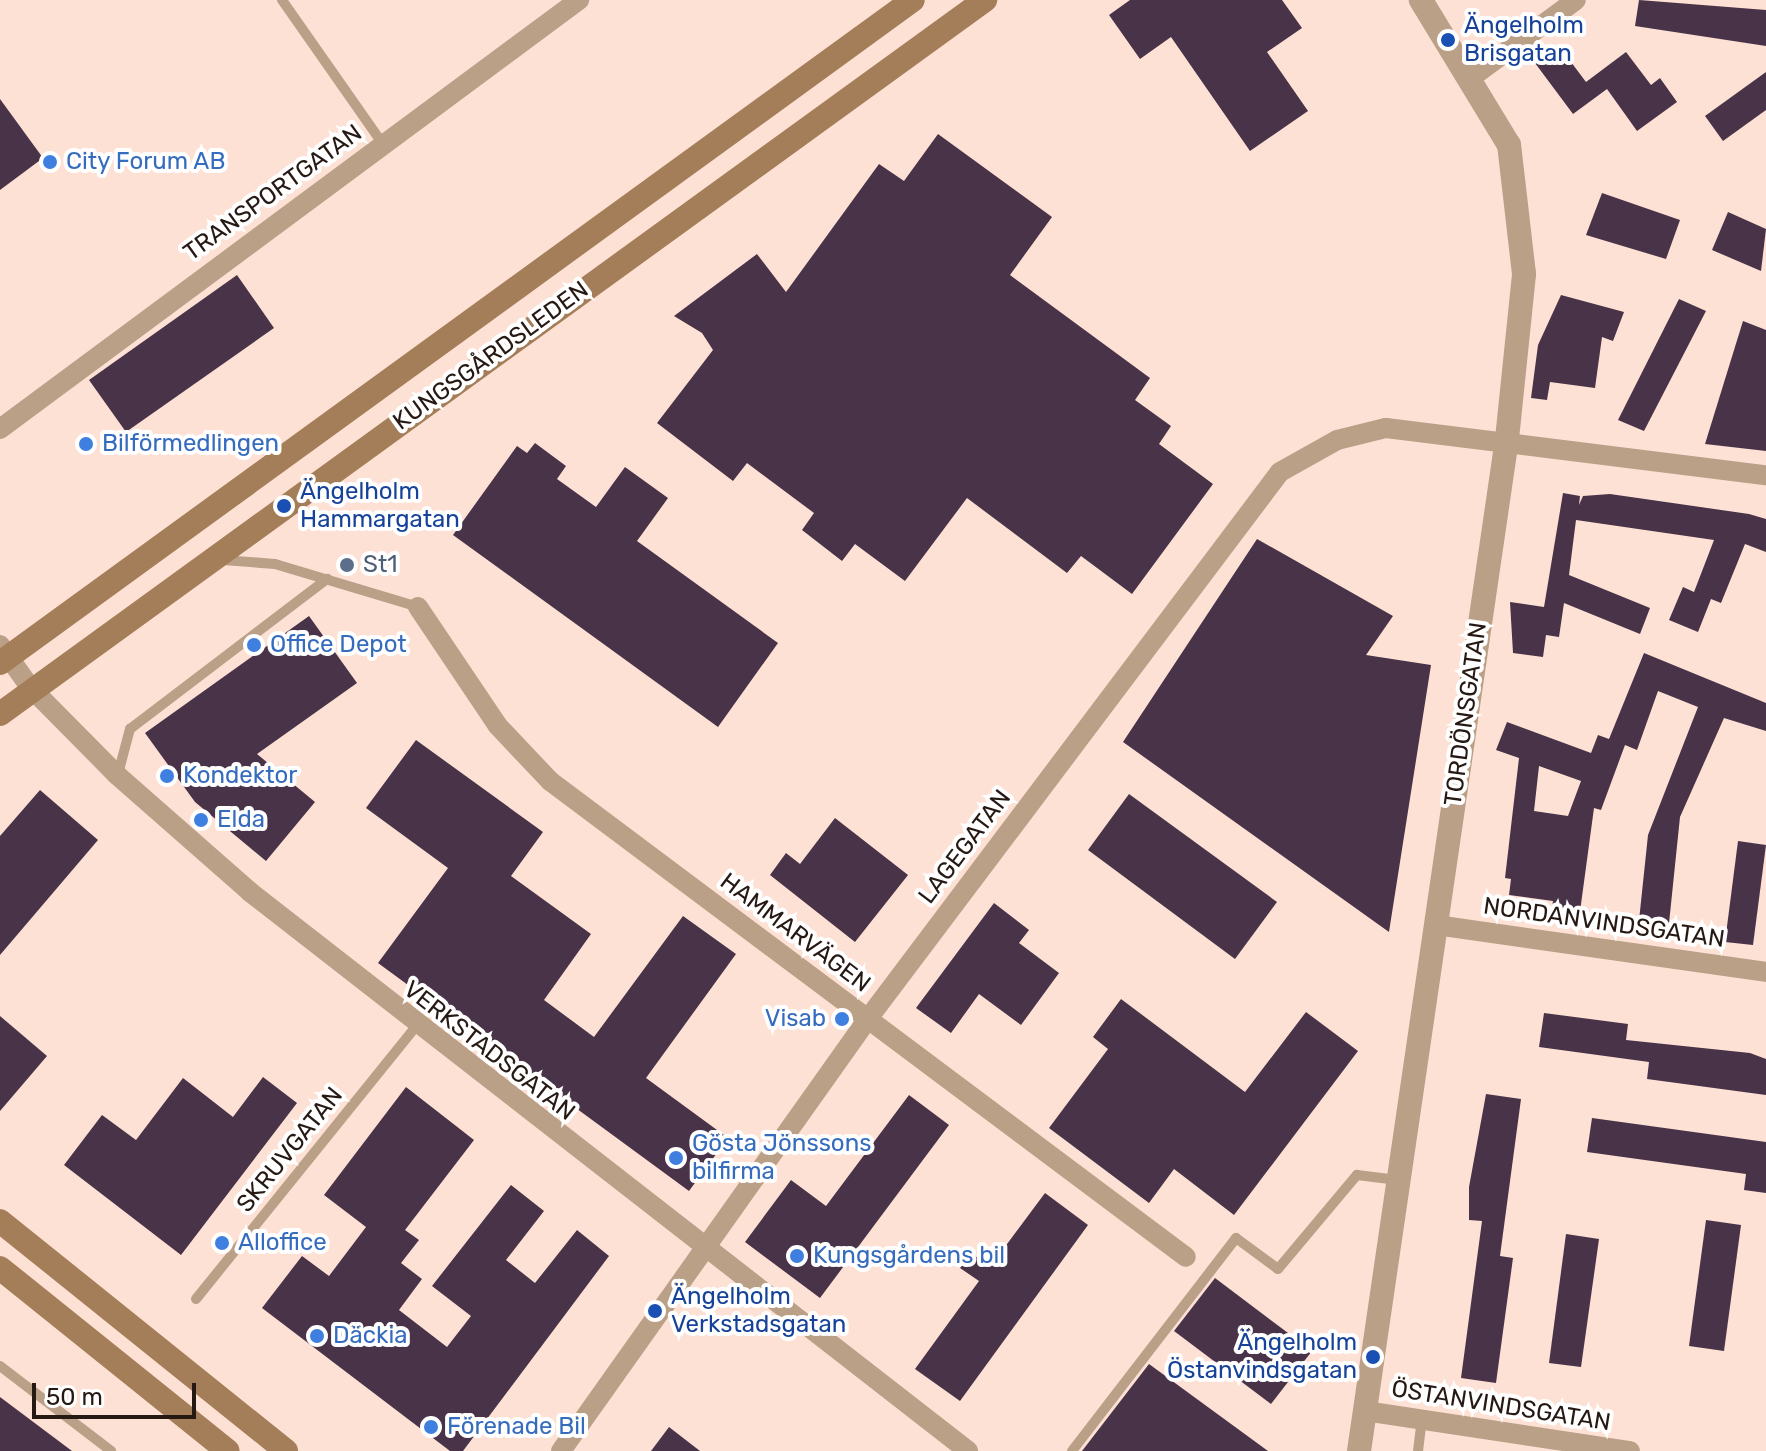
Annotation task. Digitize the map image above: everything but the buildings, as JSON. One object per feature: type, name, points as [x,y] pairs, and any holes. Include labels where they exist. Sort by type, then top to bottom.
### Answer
[{"type":"main road","name":"KUNGSGÅRDSLEDEN","points":[[3,655],[913,0]]},
{"type":"main road","name":"KUNGSGÅRDSLEDEN","points":[[0,714],[30,687],[985,0]]},
{"type":"main road","points":[[0,1221],[286,1451]]},
{"type":"main road","points":[[0,1268],[228,1451]]},
{"type":"street","name":"TRANSPORTGATAN","points":[[0,429],[579,0]]},
{"type":"street","name":"TORDÖNSGATAN","points":[[1359,1451],[1507,439],[1524,274],[1522,209],[1509,145],[1472,77],[1421,0]]},
{"type":"street","points":[[1472,77],[1570,2]]},
{"type":"street","name":"LAGEGATAN","points":[[561,1451],[867,1020],[1280,472],[1371,428],[1507,439],[1766,475]]},
{"type":"street","name":"HAMMARVÄGEN","points":[[418,607],[498,726],[550,781],[1186,1257]]},
{"type":"street","name":"VERKSTADSGATAN","points":[[3,655],[30,687],[117,775],[416,1026],[703,1250],[968,1451]]},
{"type":"street","name":"NORDANVINDSGATAN","points":[[1436,925],[1766,972]]},
{"type":"street","name":"ÖSTANVINDSGATAN","points":[[1365,1411],[1630,1451]]},
{"type":"lane","points":[[282,0],[383,144]]},
{"type":"lane","points":[[193,570],[222,560],[275,564],[418,607]]},
{"type":"lane","points":[[117,775],[130,729],[327,579]]},
{"type":"lane","name":"SKRUVGATAN","points":[[196,1299],[416,1026]]},
{"type":"lane","points":[[1072,1451],[1236,1238],[1278,1269],[1357,1175],[1398,1180]]},
{"type":"lane","points":[[0,1366],[111,1451]]},
{"type":"lane","points":[[1418,1451],[1422,1420]]},
{"type":"place","name":"Ängelholm Brisgatan","points":[[1448,40]]},
{"type":"place","name":"City Forum AB","points":[[50,162]]},
{"type":"place","name":"Bilförmedlingen","points":[[86,444]]},
{"type":"place","name":"Ängelholm Hammargatan","points":[[284,506]]},
{"type":"place","name":"St1","points":[[347,565]]},
{"type":"place","name":"Office Depot","points":[[254,645]]},
{"type":"place","name":"Kondektor","points":[[167,776]]},
{"type":"place","name":"Elda","points":[[201,820]]},
{"type":"place","name":"Visab","points":[[842,1019]]},
{"type":"place","name":"Gösta Jönssons bilfirma","points":[[676,1158]]},
{"type":"place","name":"Alloffice","points":[[222,1243]]},
{"type":"place","name":"Kungsgårdens bil","points":[[797,1256]]},
{"type":"place","name":"Ängelholm Verkstadsgatan","points":[[655,1311]]},
{"type":"place","name":"Däckia","points":[[317,1336]]},
{"type":"place","name":"Ängelholm Östanvindsgatan","points":[[1373,1357]]},
{"type":"place","name":"Förenade Bil","points":[[431,1427]]}]
